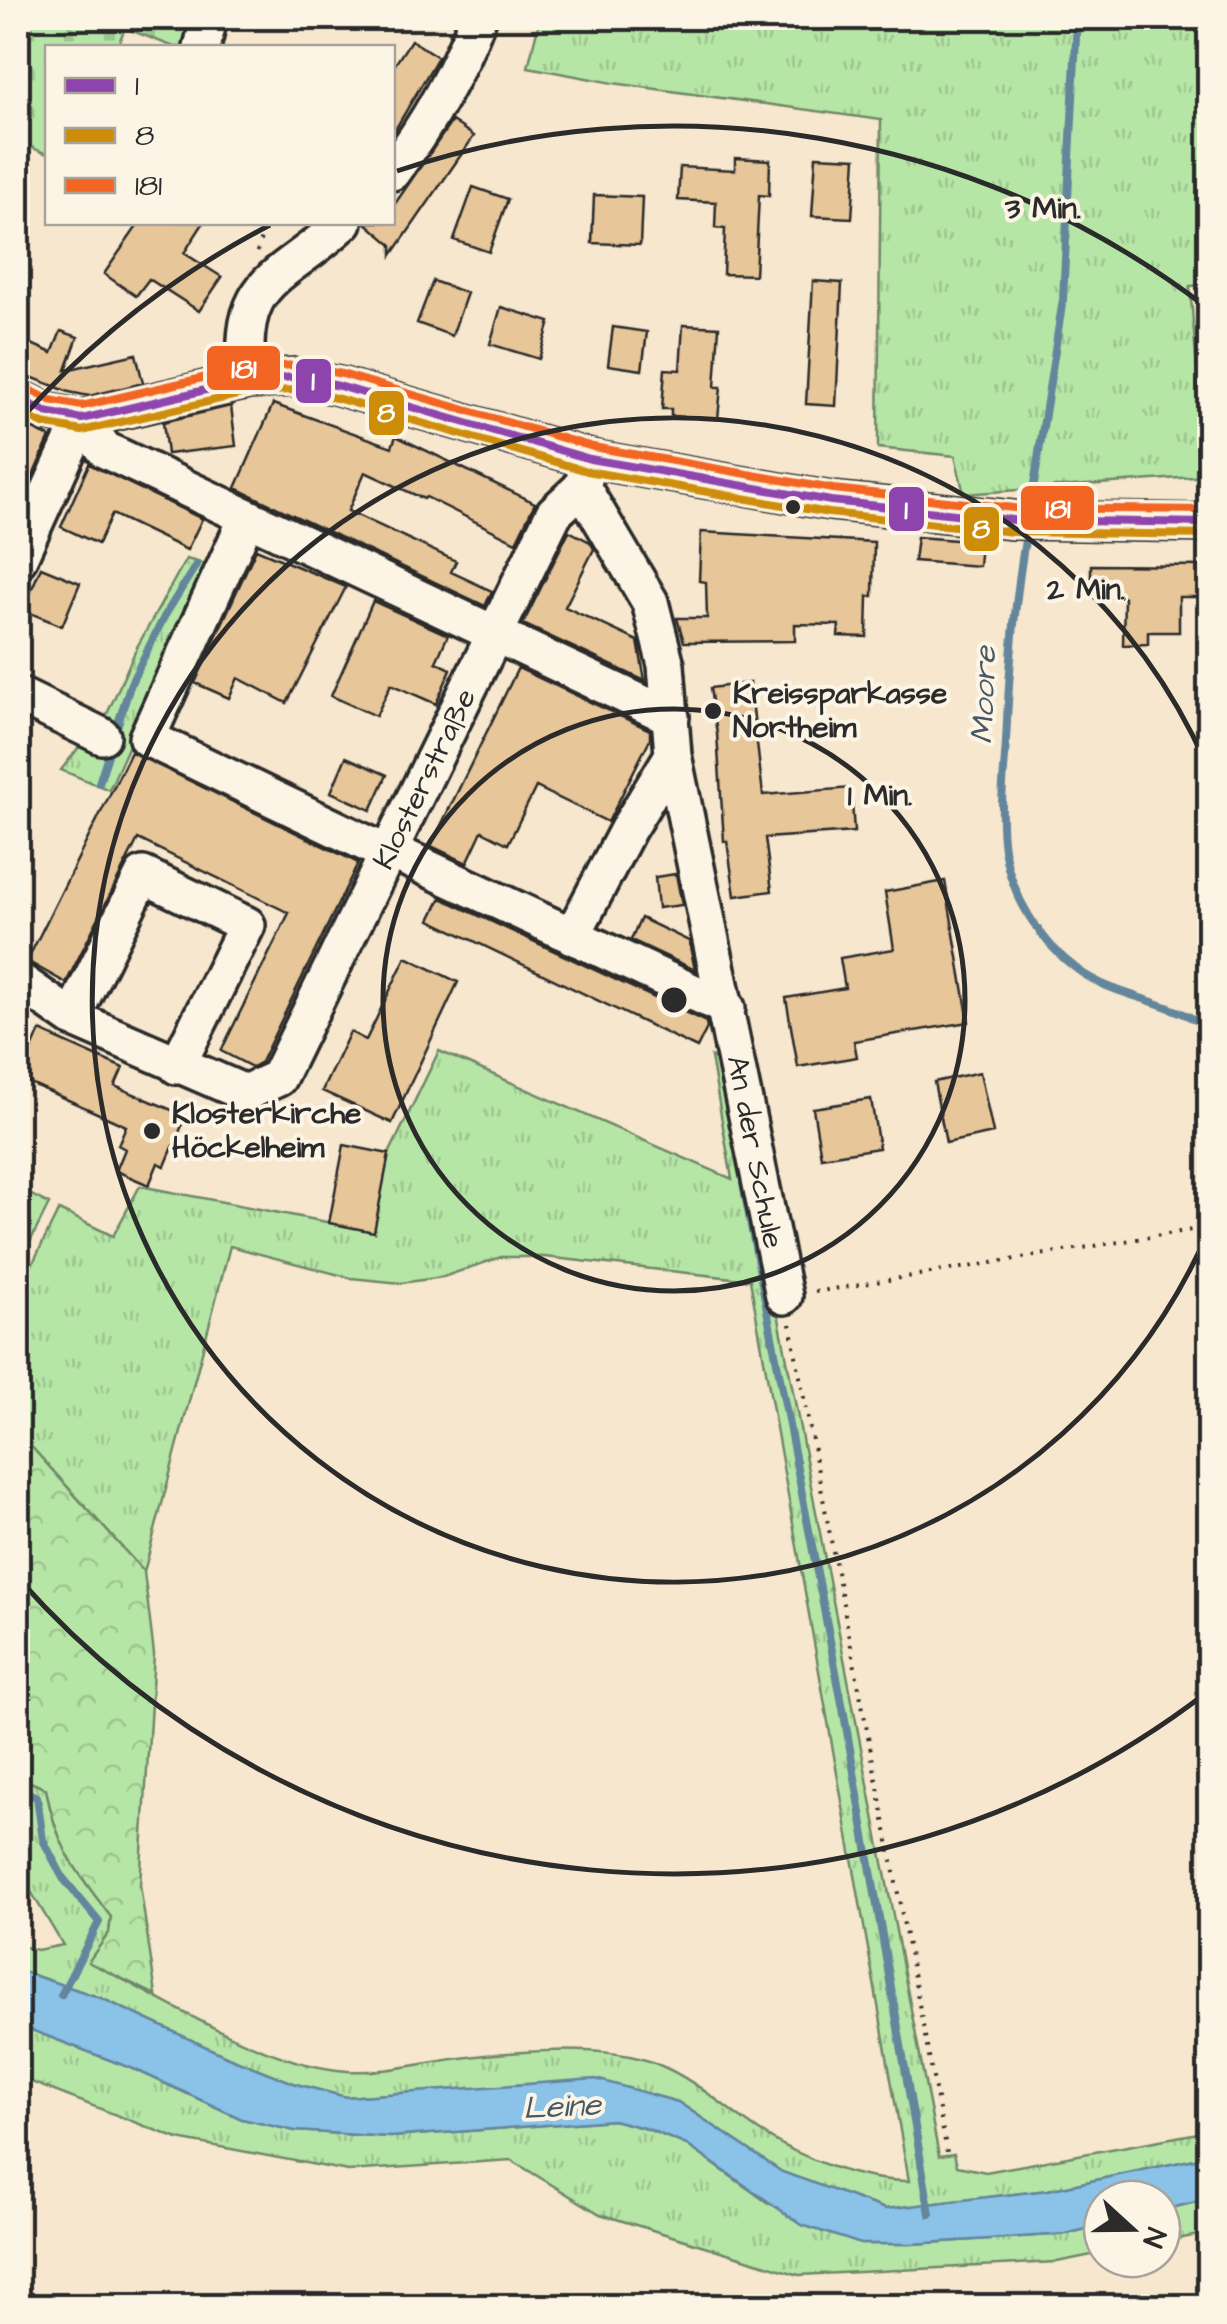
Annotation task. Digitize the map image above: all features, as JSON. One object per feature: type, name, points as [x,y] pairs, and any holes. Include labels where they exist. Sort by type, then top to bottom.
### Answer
[{"type":"street","points":[[203,45],[209,18]]},
{"type":"street","points":[[395,168],[427,126],[460,64],[478,18]]},
{"type":"street","points":[[248,380],[246,328],[252,308],[274,275],[309,253],[341,225]]},
{"type":"street","points":[[18,398],[46,412],[82,420],[248,380],[295,377],[340,386],[586,473],[1013,520],[1210,524]]},
{"type":"street","points":[[82,420],[106,450],[671,717]]},
{"type":"street","points":[[18,560],[82,420]]},
{"type":"street","name":"Klosterstraße","points":[[177,1066],[245,1093],[278,1078],[554,514],[586,473]]},
{"type":"street","name":"An der Schule","points":[[586,473],[650,602],[666,665],[673,756],[784,1296]]},
{"type":"street","points":[[247,518],[147,738],[374,847],[390,851],[727,1008]]},
{"type":"street","points":[[18,695],[102,736]]},
{"type":"street","points":[[572,936],[628,829],[673,756]]},
{"type":"street","points":[[18,980],[72,1018],[177,1066],[247,924],[144,875],[72,1018]]},
{"type":"path","points":[[946,2152],[784,1296],[1210,1227]]},
{"type":"green space","points":[[18,18],[196,18],[189,45],[169,45],[125,28],[118,45],[45,45],[45,153],[18,142]]},
{"type":"green space","points":[[540,18],[1209,18],[1209,284],[1190,286],[1206,476],[964,494],[955,456],[878,448],[881,120],[613,83],[528,67]]},
{"type":"green space","points":[[186,559],[210,565],[109,790],[61,770],[80,746],[99,732],[137,647]]},
{"type":"green space","points":[[439,1051],[732,1179],[711,1057],[731,1067],[939,2156],[954,2154],[957,2166],[986,2172],[1209,2131],[1209,2156],[1100,2179],[1082,2179],[1082,2183],[1048,2190],[885,2209],[782,2172],[678,2102],[596,2080],[346,2097],[296,2084],[101,1998],[18,1970],[18,1945],[37,1950],[63,1945],[18,1870],[18,1776],[46,1789],[56,1827],[70,1858],[111,1917],[109,1933],[89,1962],[249,2044],[316,2066],[348,2071],[529,2052],[585,2051],[636,2057],[684,2078],[793,2151],[850,2173],[909,2181],[750,1280],[545,1257],[501,1257],[443,1277],[401,1283],[351,1278],[230,1246],[144,1572],[18,1432],[18,1293],[59,1210],[113,1236],[140,1186],[373,1231],[389,1154]]},
{"type":"green space","points":[[18,1188],[49,1204],[18,1266]]},
{"type":"green space","points":[[18,1432],[144,1572],[154,1654],[140,1885],[156,1995],[88,1962],[109,1933],[111,1917],[62,1844],[46,1789],[18,1776]]},
{"type":"green space","points":[[18,2025],[136,2070],[242,2119],[295,2131],[390,2137],[613,2120],[687,2145],[768,2203],[860,2244],[911,2244],[1082,2230],[1082,2257],[1057,2262],[799,2275],[600,2214],[511,2160],[348,2171],[178,2139],[18,2077]]},
{"type":"green space","points":[[1209,2199],[1209,2233],[1182,2238],[1182,2205]]},
{"type":"water","name":"Leine","points":[[18,1970],[101,1998],[296,2084],[346,2097],[596,2079],[678,2102],[782,2172],[885,2209],[1082,2183],[1082,2230],[911,2244],[861,2244],[802,2225],[687,2145],[648,2129],[613,2120],[390,2137],[295,2131],[242,2119],[136,2070],[18,2025]]},
{"type":"water","name":"Leine","points":[[1209,2156],[1209,2199],[1182,2205],[1182,2179],[1100,2179]]},
{"type":"building","points":[[411,40],[438,57],[395,130],[395,64]]},
{"type":"building","points":[[452,121],[474,136],[392,255],[392,245],[369,225],[395,225],[395,204]]},
{"type":"building","points":[[816,156],[856,158],[852,218],[812,216]]},
{"type":"building","points":[[735,158],[770,160],[769,196],[759,195],[755,275],[723,274],[725,229],[715,228],[716,202],[678,200],[680,167],[735,170]]},
{"type":"building","points":[[473,187],[508,199],[489,252],[454,240]]},
{"type":"building","points":[[594,195],[642,197],[640,245],[592,243]]},
{"type":"building","points":[[138,225],[202,225],[184,253],[222,277],[199,311],[149,279],[136,296],[104,274]]},
{"type":"building","points":[[433,281],[467,293],[452,336],[417,323]]},
{"type":"building","points":[[813,281],[842,283],[836,406],[806,404]]},
{"type":"building","points":[[501,307],[550,322],[539,359],[490,344]]},
{"type":"building","points":[[683,325],[719,327],[715,387],[721,387],[718,419],[671,416],[671,409],[662,409],[665,369],[680,370]]},
{"type":"building","points":[[613,327],[647,332],[642,370],[608,365]]},
{"type":"building","points":[[61,331],[78,337],[66,370],[136,354],[143,383],[89,396],[18,372],[18,338],[52,353]]},
{"type":"building","points":[[273,404],[392,447],[396,436],[535,503],[516,542],[365,472],[348,511],[456,561],[451,572],[492,591],[485,606],[236,488]]},
{"type":"building","points":[[231,406],[236,446],[167,454],[163,422]]},
{"type":"building","points":[[18,422],[50,437],[18,510]]},
{"type":"building","points":[[89,464],[202,519],[187,550],[112,514],[98,544],[61,527]]},
{"type":"building","points":[[569,531],[590,542],[594,549],[565,607],[638,641],[645,681],[523,624]]},
{"type":"building","points":[[701,532],[874,542],[867,637],[838,636],[839,625],[795,624],[795,641],[684,642],[677,618],[707,618],[706,582],[699,581]]},
{"type":"building","points":[[917,537],[981,542],[979,566],[914,561]]},
{"type":"building","points":[[256,549],[346,587],[287,703],[238,678],[229,698],[195,683]]},
{"type":"building","points":[[1091,565],[1208,566],[1208,597],[1179,597],[1179,632],[1148,632],[1148,644],[1123,645],[1124,597],[1091,597]]},
{"type":"building","points":[[41,567],[80,583],[62,626],[23,610]]},
{"type":"building","points":[[373,601],[448,635],[436,662],[451,669],[436,704],[391,684],[376,716],[331,696]]},
{"type":"building","points":[[518,668],[650,730],[650,739],[608,822],[536,787],[508,844],[482,831],[467,863],[431,846]]},
{"type":"building","points":[[750,683],[763,795],[851,788],[854,832],[765,838],[772,891],[735,896],[724,841],[710,688]]},
{"type":"building","points":[[131,752],[358,863],[261,1062],[252,1067],[221,1051],[289,913],[138,839],[66,983],[27,961]]},
{"type":"building","points":[[346,757],[387,775],[371,810],[331,792]]},
{"type":"building","points":[[676,874],[682,905],[658,908],[655,877]]},
{"type":"building","points":[[945,881],[969,1022],[854,1041],[857,1057],[798,1067],[786,998],[845,988],[840,958],[894,949],[885,892]]},
{"type":"building","points":[[441,898],[706,1022],[697,1048],[430,920]]},
{"type":"building","points":[[641,918],[689,941],[695,970],[631,940]]},
{"type":"building","points":[[406,957],[458,982],[392,1123],[322,1091],[350,1032],[366,1040]]},
{"type":"building","points":[[40,1031],[123,1068],[115,1086],[186,1116],[165,1166],[158,1163],[149,1185],[116,1171],[125,1149],[118,1145],[126,1126],[19,1078]]},
{"type":"building","points":[[980,1072],[993,1133],[946,1143],[934,1082]]},
{"type":"building","points":[[871,1099],[879,1148],[821,1157],[813,1108]]},
{"type":"building","points":[[344,1145],[389,1154],[374,1232],[329,1223]]},
{"type":"waterway","name":"Moore","points":[[1030,510],[1063,299],[1077,18]]},
{"type":"waterway","name":"Moore","points":[[1027,529],[1013,635],[1002,795],[1004,849],[1013,884],[1040,932],[1078,970],[1093,980],[1179,1012],[1210,1030]]},
{"type":"waterway","points":[[99,783],[131,683],[196,565]]},
{"type":"waterway","points":[[743,1184],[844,1714],[930,2214]]},
{"type":"waterway","points":[[18,1789],[37,1797],[43,1840],[63,1878],[99,1922],[61,1995]]},
{"type":"transit line","name":"181","points":[[24,387],[50,400],[82,406],[245,368],[296,365],[342,374],[593,447],[833,489],[1014,508],[1210,510]]},
{"type":"transit line","name":"1","points":[[18,398],[46,412],[82,419],[248,380],[295,377],[339,386],[590,459],[831,501],[1013,520],[1210,523]]},
{"type":"transit line","name":"8","points":[[18,412],[43,424],[82,431],[250,392],[294,390],[336,398],[587,471],[829,513],[1013,532],[1210,535]]},
{"type":"place","name":"Kreissparkasse Northeim","points":[[713,711]]},
{"type":"place","name":"Klosterkirche Höckelheim","points":[[152,1131]]}]
